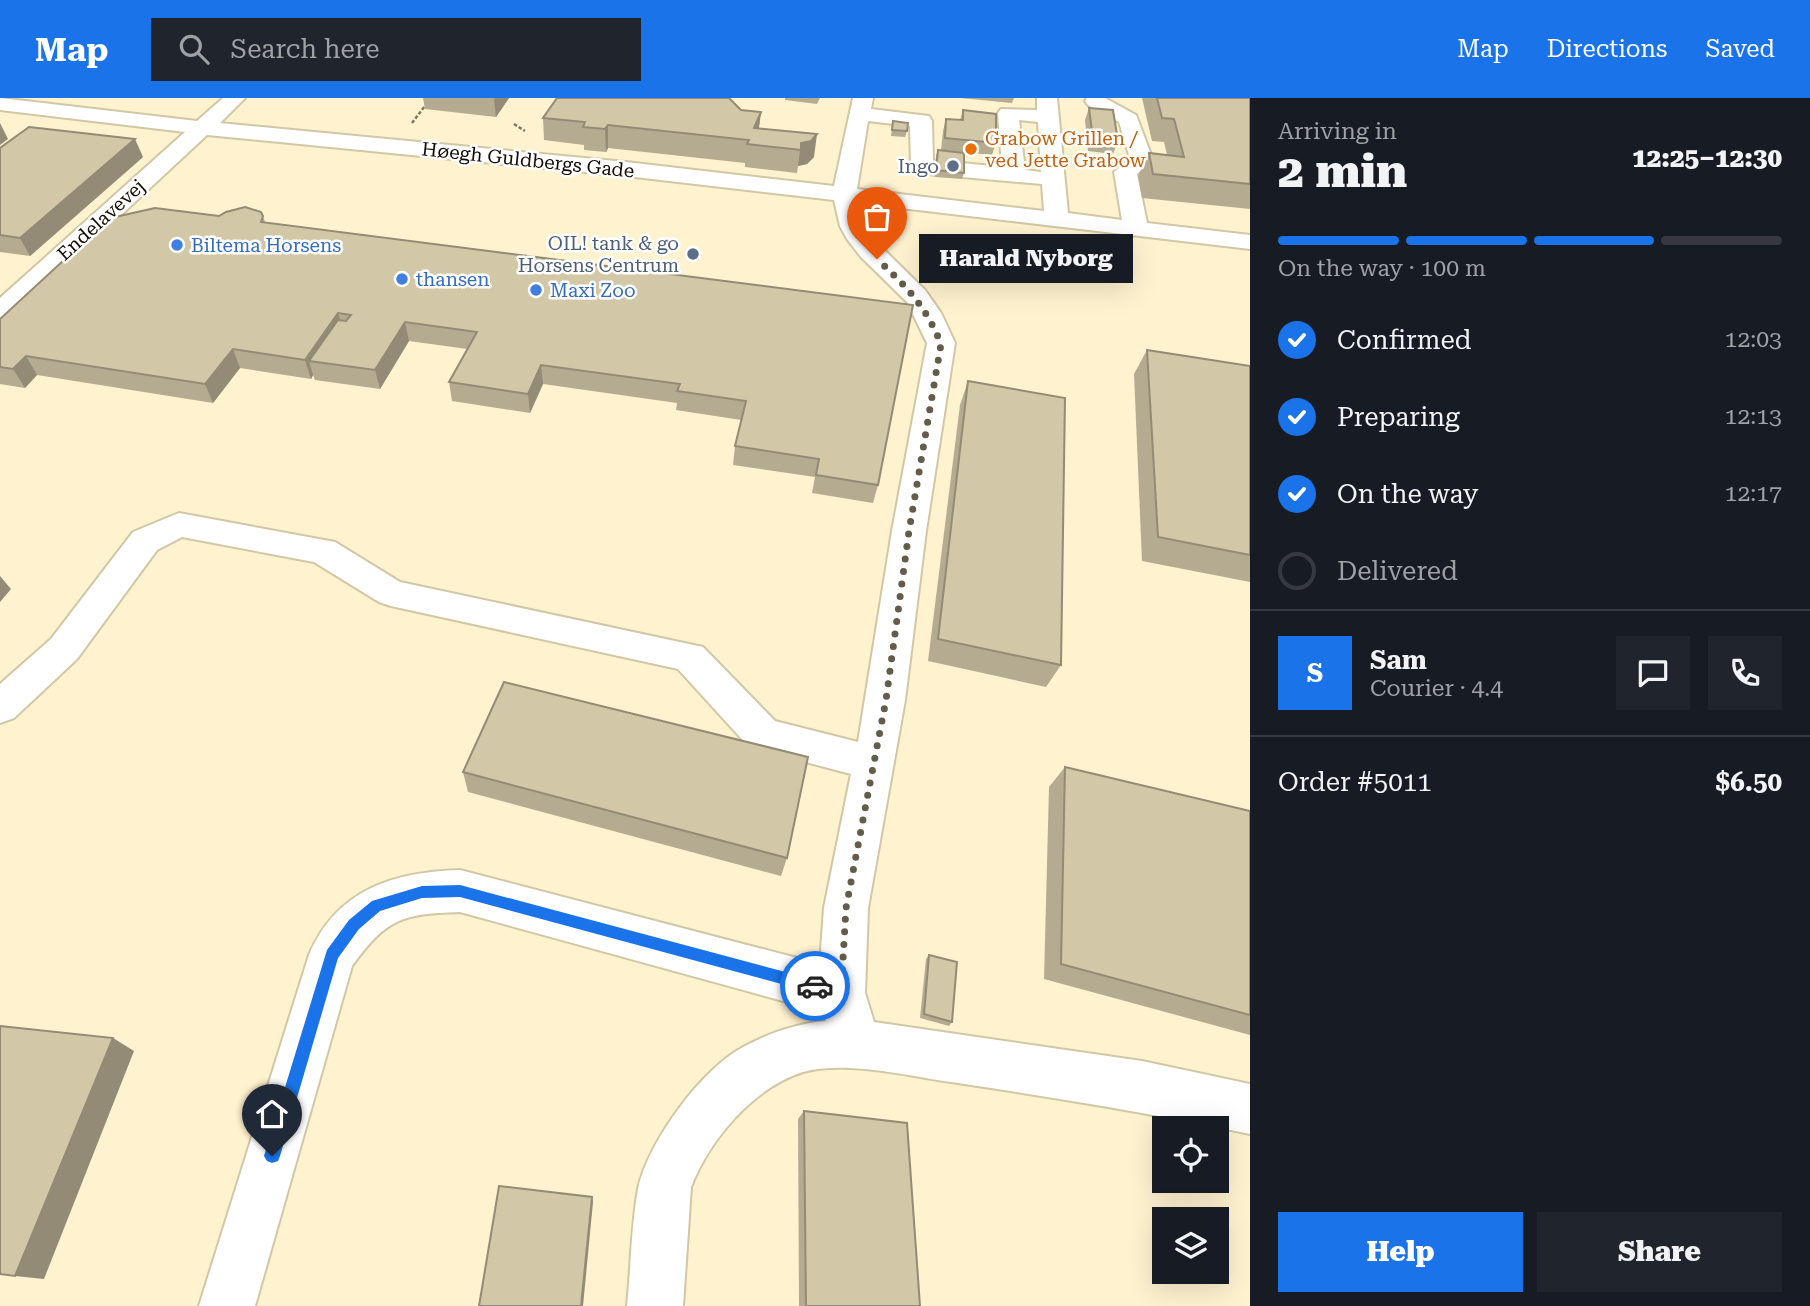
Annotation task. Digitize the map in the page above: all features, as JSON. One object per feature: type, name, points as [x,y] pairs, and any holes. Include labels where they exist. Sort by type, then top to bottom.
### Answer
[{"type":"street","name":"Endelavevej","points":[[0,312],[235,98]]},
{"type":"street","name":"Høegh Guldbergs Gade","points":[[0,104],[202,128],[626,169],[1250,242]]},
{"type":"street","points":[[857,1044],[841,993],[846,908],[886,700],[909,531],[941,344],[931,317],[914,295],[863,246],[853,230],[845,195],[861,106],[921,121],[922,166],[935,168]]},
{"type":"street","points":[[1014,176],[1008,113],[1069,106],[1129,119],[1142,160],[1125,172],[1136,228]]},
{"type":"street","points":[[1056,218],[1053,180],[1069,106]]},
{"type":"street","points":[[962,170],[1053,180]]},
{"type":"street","points":[[0,707],[64,649],[145,541],[178,525],[323,551],[391,593],[690,657],[763,735],[874,763]]},
{"type":"street","points":[[227,1306],[332,955],[354,925],[376,906],[422,892],[460,891],[841,993]]},
{"type":"street","points":[[655,1306],[665,1187],[676,1159],[712,1105],[760,1064],[806,1047],[857,1044],[1142,1086],[1250,1109]]},
{"type":"building","points":[[557,98],[729,98],[741,110],[761,112],[754,128],[817,134],[811,141],[801,143],[801,150],[747,144],[749,140],[608,125],[605,129],[583,127],[585,122],[543,118]]},
{"type":"building","points":[[1157,98],[1250,98],[1250,184],[1153,174],[1149,153],[1184,157],[1174,119],[1162,118]]},
{"type":"building","points":[[1089,108],[1113,110],[1118,141],[1093,139]]},
{"type":"building","points":[[963,110],[996,114],[996,143],[945,138],[946,119],[963,120]]},
{"type":"building","points":[[893,121],[908,123],[907,131],[892,130]]},
{"type":"building","points":[[29,127],[135,139],[20,238],[0,235],[0,148]]},
{"type":"building","points":[[938,150],[964,153],[964,173],[936,170]]},
{"type":"building","points":[[245,207],[261,212],[261,222],[913,305],[878,485],[816,475],[819,459],[735,446],[746,401],[677,391],[680,384],[541,365],[528,394],[449,382],[477,332],[405,322],[375,370],[309,361],[338,320],[346,321],[351,315],[338,313],[305,360],[233,349],[205,384],[26,356],[13,369],[0,367],[0,319],[104,223],[115,217],[155,208],[219,216]]},
{"type":"building","points":[[1147,350],[1250,366],[1250,555],[1158,537]]},
{"type":"building","points":[[968,381],[1065,398],[1061,665],[938,639]]},
{"type":"building","points":[[504,682],[808,757],[787,858],[463,772]]},
{"type":"building","points":[[1065,767],[1250,811],[1250,1015],[1061,964]]},
{"type":"building","points":[[929,955],[957,962],[952,1022],[924,1014]]},
{"type":"building","points":[[0,1026],[113,1038],[15,1276],[0,1274]]},
{"type":"building","points":[[804,1111],[907,1123],[920,1306],[806,1306]]},
{"type":"building","points":[[499,1186],[592,1197],[581,1306],[479,1306]]},
{"type":"way so far","points":[[815,986],[841,993],[846,908],[886,700],[909,531],[941,344],[931,317],[914,295],[877,259]]},
{"type":"place","name":"Grabow Grillen / ved Jette Grabow","points":[[971,149]]},
{"type":"place","name":"Ingo","points":[[953,166]]},
{"type":"place","name":"Biltema Horsens","points":[[177,245]]},
{"type":"place","name":"OIL! tank & go Horsens Centrum","points":[[693,254]]},
{"type":"place","name":"Harald Nyborg","points":[[877,259]]},
{"type":"place","name":"thansen","points":[[402,279]]},
{"type":"place","name":"Maxi Zoo","points":[[536,290]]},
{"type":"route","points":[[272,1156],[332,955],[354,925],[376,906],[422,892],[460,891],[815,986]]}]
